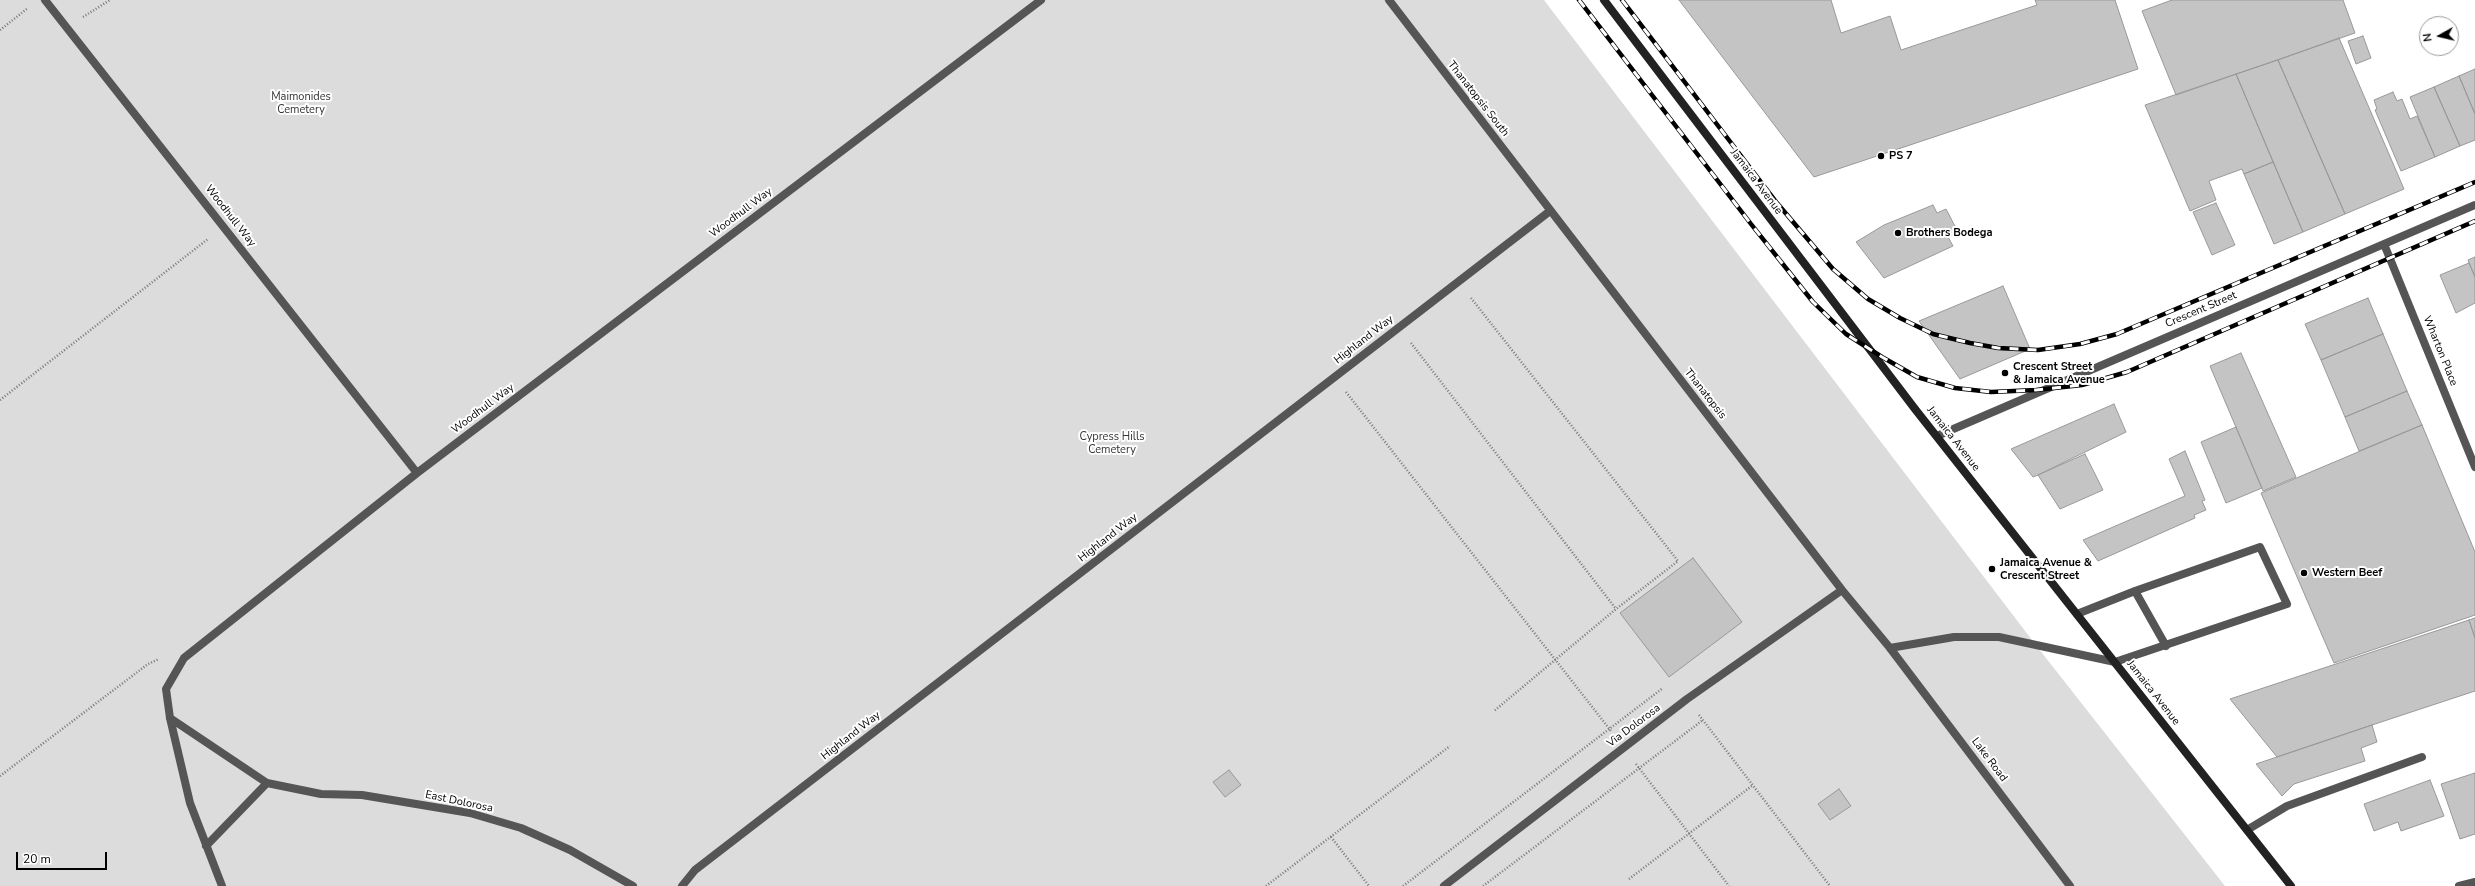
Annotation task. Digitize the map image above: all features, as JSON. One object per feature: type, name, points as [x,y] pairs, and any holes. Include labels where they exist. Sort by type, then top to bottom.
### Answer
[{"type":"main road","name":"Jamaica Avenue","points":[[1604,0],[1937,436],[2291,886]]},
{"type":"street","name":"Woodhull Way","points":[[45,0],[68,27],[417,473],[1041,0]]},
{"type":"street","name":"Thanatopsis South","points":[[1389,0],[1550,210]]},
{"type":"street","name":"Crescent Street","points":[[1937,436],[2475,205]]},
{"type":"street","name":"Highland Way","points":[[682,886],[695,870],[1550,210]]},
{"type":"street","name":"Thanatopsis","points":[[1550,210],[1842,590],[1890,648]]},
{"type":"street","name":"Wharton Place","points":[[2384,244],[2475,467]]},
{"type":"street","points":[[222,886],[190,803],[170,718],[166,689],[184,658],[417,473]]},
{"type":"street","points":[[1890,648],[1954,637],[1999,637],[2115,662],[2287,604],[2260,547],[2135,591],[2077,614]]},
{"type":"street","name":"Via Dolorosa","points":[[1444,886],[1687,699],[1842,590]]},
{"type":"street","points":[[2135,591],[2166,646]]},
{"type":"street","name":"Lake Road","points":[[1890,648],[2070,886]]},
{"type":"street","name":"East Dolorosa","points":[[170,718],[267,783],[320,794],[362,795],[470,813],[521,828],[570,850],[633,886]]},
{"type":"street","points":[[2247,830],[2287,806],[2422,757]]},
{"type":"street","points":[[206,846],[267,783]]},
{"type":"street","points":[[2459,886],[2475,882]]},
{"type":"path","points":[[68,27],[110,0]]},
{"type":"path","points":[[0,30],[33,4]]},
{"type":"path","points":[[0,400],[224,226]]},
{"type":"path","points":[[1458,281],[1678,561],[1616,609],[1494,711]]},
{"type":"path","points":[[1399,328],[1616,609]]},
{"type":"path","points":[[1334,377],[1640,768],[1729,886]]},
{"type":"path","points":[[0,776],[148,664],[162,658]]},
{"type":"path","points":[[1403,886],[1664,688]]},
{"type":"path","points":[[1687,699],[1830,886]]},
{"type":"path","points":[[1483,886],[1703,720]]},
{"type":"path","points":[[1266,886],[1270,885],[1450,746]]},
{"type":"path","points":[[1629,878],[1753,785]]},
{"type":"path","points":[[1331,837],[1369,886]]},
{"type":"green space","name":"Cypress Hills Cemetery","points":[[0,0],[1544,0],[2035,644],[2225,886],[0,886]]},
{"type":"building","points":[[1679,0],[1831,0],[1841,33],[1890,16],[1901,50],[2037,5],[2035,0],[2115,0],[2138,69],[1814,177]]},
{"type":"building","points":[[2172,0],[2343,0],[2355,33],[2176,95],[2142,11]]},
{"type":"building","points":[[2363,36],[2371,58],[2356,64],[2348,41]]},
{"type":"building","points":[[2339,38],[2404,189],[2345,214],[2278,60]]},
{"type":"building","points":[[2278,60],[2345,214],[2303,232],[2236,74]]},
{"type":"building","points":[[2475,69],[2475,114],[2459,76]]},
{"type":"building","points":[[2236,74],[2273,162],[2244,174],[2242,169],[2209,181],[2216,200],[2190,211],[2145,105]]},
{"type":"building","points":[[2459,76],[2475,114],[2475,140],[2460,146],[2434,87]]},
{"type":"building","points":[[2434,87],[2460,146],[2435,157],[2410,97]]},
{"type":"building","points":[[2393,92],[2397,101],[2402,99],[2410,119],[2417,116],[2435,157],[2401,171],[2375,110],[2377,109],[2374,100]]},
{"type":"building","points":[[2273,162],[2303,232],[2274,244],[2244,174]]},
{"type":"building","points":[[2216,203],[2235,245],[2212,255],[2193,212]]},
{"type":"building","points":[[1933,205],[1937,213],[1946,209],[1958,232],[1948,237],[1953,246],[1884,278],[1856,242],[1884,225]]},
{"type":"building","points":[[2475,257],[2475,277],[2468,260]]},
{"type":"building","points":[[2469,263],[2475,277],[2475,303],[2456,313],[2440,275]]},
{"type":"building","points":[[2003,286],[2030,349],[1960,379],[1919,321]]},
{"type":"building","points":[[2368,298],[2383,334],[2321,360],[2305,324]]},
{"type":"building","points":[[2383,334],[2407,391],[2345,417],[2321,360]]},
{"type":"building","points":[[2241,353],[2296,477],[2263,491],[2210,366]]},
{"type":"building","points":[[2407,391],[2422,425],[2359,451],[2345,417]]},
{"type":"building","points":[[2114,404],[2126,432],[2038,475],[2033,477],[2011,449]]},
{"type":"building","points":[[2422,425],[2475,552],[2475,615],[2334,663],[2261,493]]},
{"type":"building","points":[[2236,427],[2262,488],[2226,503],[2201,442]]},
{"type":"building","points":[[2185,451],[2205,500],[2202,501],[2206,510],[2194,515],[2195,518],[2098,561],[2083,540],[2185,496],[2169,459]]},
{"type":"building","points":[[2085,454],[2103,490],[2060,509],[2038,475]]},
{"type":"building","points":[[1693,558],[1742,622],[1669,677],[1620,613]]},
{"type":"building","points":[[2475,618],[2475,638],[2469,620]]},
{"type":"building","points":[[2469,620],[2475,638],[2475,691],[2277,757],[2230,699]]},
{"type":"building","points":[[2372,725],[2377,742],[2361,748],[2365,761],[2294,784],[2282,796],[2256,764]]},
{"type":"building","points":[[1229,770],[1241,785],[1225,797],[1213,782]]},
{"type":"building","points":[[2475,773],[2475,834],[2460,839],[2441,784]]},
{"type":"building","points":[[2430,780],[2444,816],[2401,831],[2398,822],[2374,831],[2364,804]]},
{"type":"building","points":[[1839,789],[1851,806],[1830,820],[1818,804]]},
{"type":"railway","points":[[1579,0],[1751,224],[1813,302],[1846,334],[1882,357],[1917,377],[1955,388],[1991,392],[2036,390],[2082,385],[2127,372],[2475,221]]},
{"type":"railway","points":[[1622,0],[1777,203],[1833,269],[1868,299],[1900,318],[1933,334],[1970,343],[1998,348],[2038,350],[2080,344],[2117,334],[2475,182]]},
{"type":"place","name":"PS 7","points":[[1881,156]]},
{"type":"place","name":"Brothers Bodega","points":[[1898,233]]},
{"type":"place","name":"Crescent Street & Jamaica Avenue","points":[[2005,373]]},
{"type":"place","name":"Jamaica Avenue & Crescent Street","points":[[1992,569]]},
{"type":"place","name":"Western Beef","points":[[2304,573]]},
{"type":"park label","name":"Maimonides Cemetery","points":[[301,103]]}]
